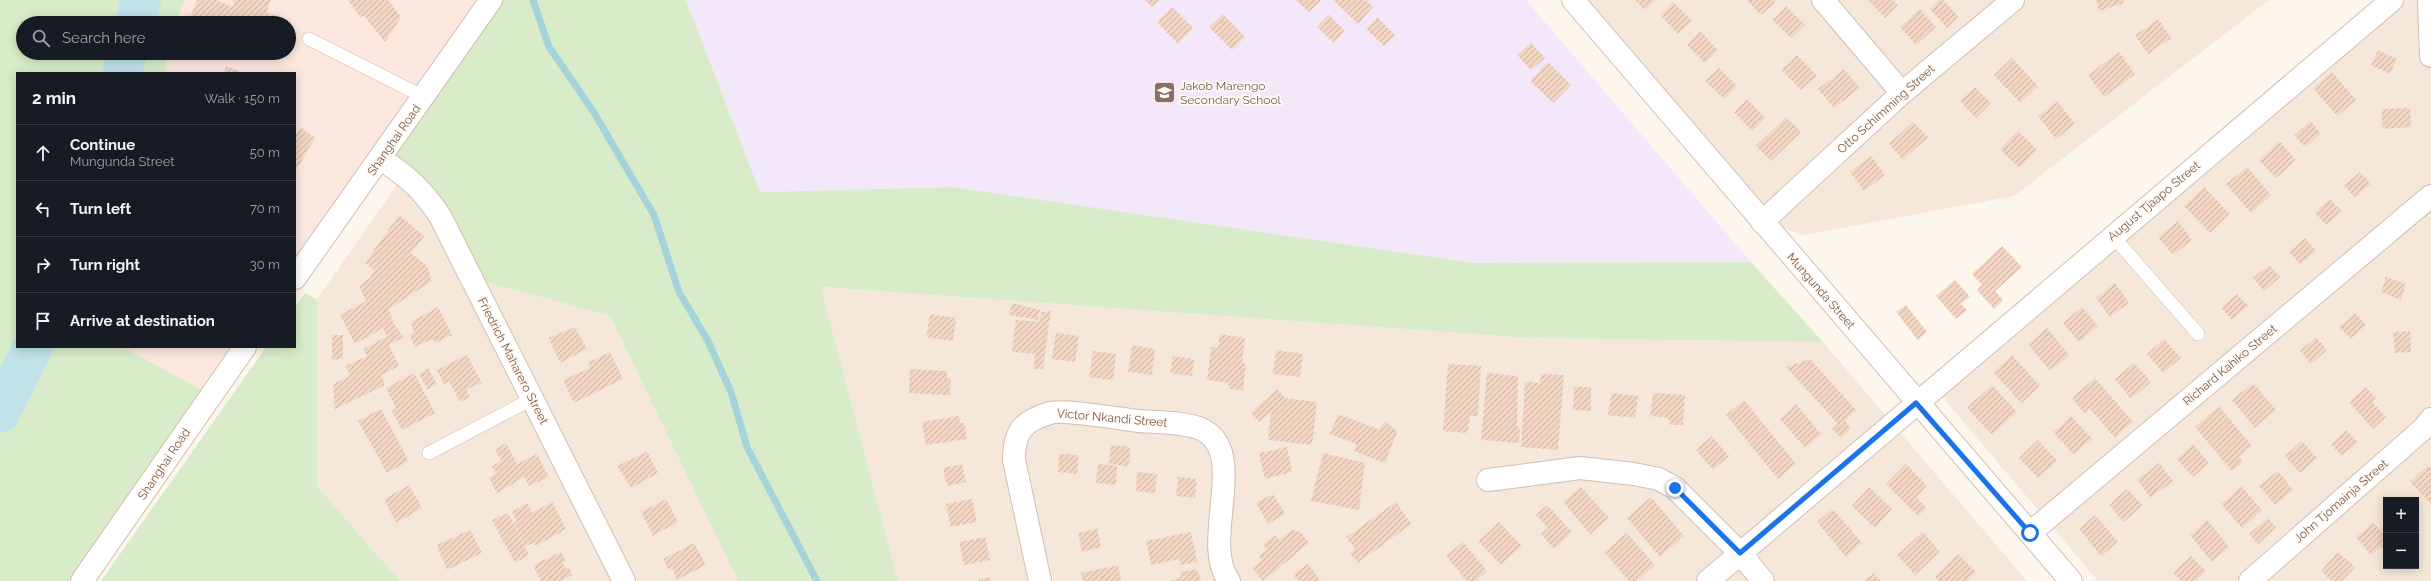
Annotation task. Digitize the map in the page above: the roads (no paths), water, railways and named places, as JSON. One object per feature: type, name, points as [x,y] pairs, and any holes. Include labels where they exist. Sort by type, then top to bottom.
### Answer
[{"type":"street","name":"Shanghai Road","points":[[296,277],[381,160],[491,0]]},
{"type":"street","name":"Mungunda Street","points":[[1573,0],[1916,403],[2071,581]]},
{"type":"street","points":[[1823,0],[1902,93]]},
{"type":"street","name":"Otto Schimming Street","points":[[1762,222],[1902,93],[2013,0]]},
{"type":"street","name":"August Tjaapo Street","points":[[1708,581],[2392,0]]},
{"type":"street","points":[[2429,0],[2431,56]]},
{"type":"street","name":"Friedrich Maharero Street","points":[[381,160],[404,175],[426,194],[436,211],[624,581]]},
{"type":"street","name":"Richard Kahiko Street","points":[[2030,533],[2431,196]]},
{"type":"street","name":"Shanghai Road","points":[[82,581],[244,348]]},
{"type":"street","name":"Victor Nkandi Street","points":[[1040,581],[1014,460],[1014,443],[1019,430],[1030,421],[1052,412],[1181,425],[1203,430],[1214,439],[1221,450],[1224,468],[1218,530],[1220,560],[1229,581]]},
{"type":"street","name":"John Tjomainja Street","points":[[2250,581],[2423,429],[2431,419]]},
{"type":"street","points":[[1488,480],[1580,468],[1634,474],[1659,479],[1675,488],[1740,553],[1763,581]]},
{"type":"lane","points":[[309,39],[424,97]]},
{"type":"lane","points":[[2113,236],[2198,334]]},
{"type":"lane","points":[[429,453],[532,399]]},
{"type":"waterway","points":[[137,16],[141,0]]},
{"type":"waterway","points":[[533,0],[549,47],[593,111],[654,215],[679,292],[708,341],[731,392],[747,447],[817,581]]},
{"type":"waterway","points":[[122,72],[125,60]]},
{"type":"waterway","points":[[0,413],[32,348]]},
{"type":"place","name":"Jakob Marengo Secondary School","points":[[1164,93]]}]
